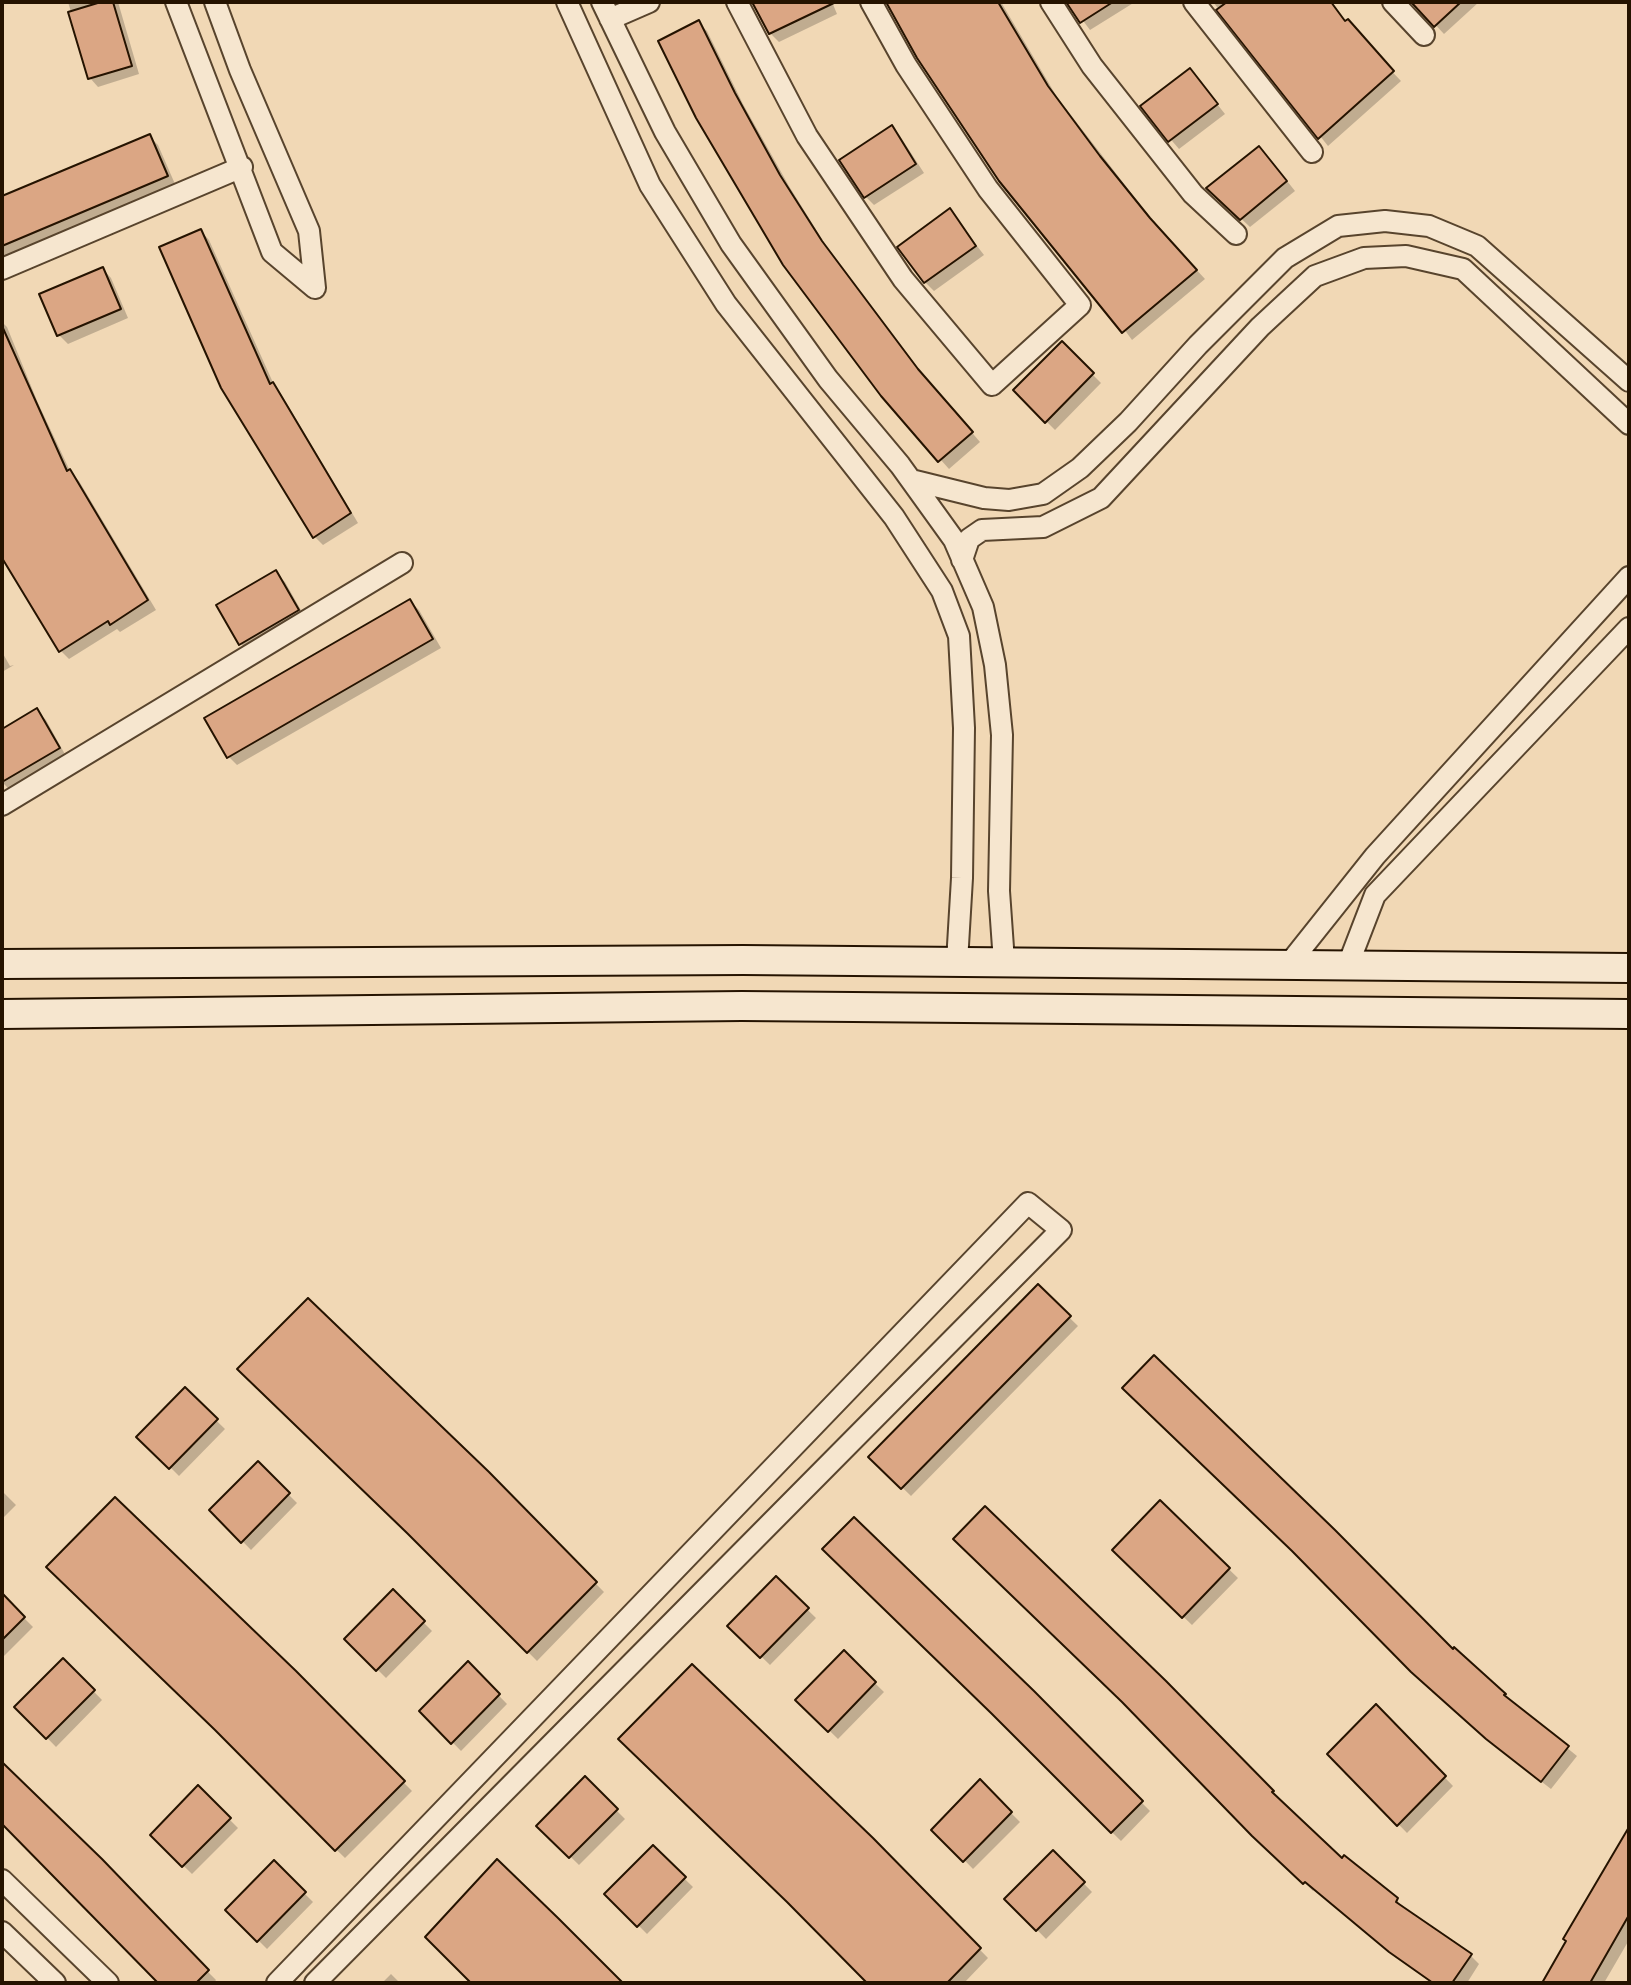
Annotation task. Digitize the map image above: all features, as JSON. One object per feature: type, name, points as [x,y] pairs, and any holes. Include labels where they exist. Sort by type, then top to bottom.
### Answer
[{"type":"main road","points":[[2,964],[727,960],[1629,968]]},
{"type":"main road","points":[[2,1014],[758,1006],[1629,1014]]},
{"type":"street","points":[[176,2],[242,167],[272,252],[315,288],[309,231],[240,70],[215,2]]},
{"type":"street","points":[[567,2],[650,185],[667,212],[726,304],[894,517],[942,591],[959,636],[964,728],[962,878],[957,962]]},
{"type":"street","points":[[649,2],[606,10],[665,132],[731,244],[828,379],[911,480],[954,540],[983,607],[995,665],[1002,735],[999,891],[1004,962]]},
{"type":"street","points":[[737,2],[815,149],[903,279],[992,385],[1080,305],[988,189],[906,65],[871,2]]},
{"type":"street","points":[[1051,2],[1092,66],[1193,194],[1236,234]]},
{"type":"street","points":[[1194,2],[1312,152]]},
{"type":"street","points":[[1393,2],[1424,35]]},
{"type":"street","points":[[2,269],[242,167]]},
{"type":"street","points":[[911,480],[984,498],[1009,500],[1043,494],[1080,468],[1128,422],[1198,345],[1285,258],[1338,226],[1385,221],[1429,226],[1477,246],[1629,381]]},
{"type":"street","points":[[962,560],[969,539],[982,530],[1043,527],[1101,498],[1260,327],[1315,276],[1364,258],[1406,256],[1463,269],[1629,424]]},
{"type":"street","points":[[2,805],[402,563]]},
{"type":"street","points":[[1289,964],[1375,856],[1629,577]]},
{"type":"street","points":[[1348,965],[1375,895],[1629,628]]},
{"type":"street","points":[[277,1983],[1028,1203],[1061,1230],[315,1983]]},
{"type":"street","points":[[2,1880],[108,1983]]},
{"type":"street","points":[[2,1932],[55,1983]]},
{"type":"building","points":[[101,2],[113,2],[132,66],[88,79],[68,12]]},
{"type":"building","points":[[752,2],[836,2],[769,34]]},
{"type":"building","points":[[886,2],[998,2],[1048,86],[1150,218],[1197,270],[1122,333],[999,181],[917,58]]},
{"type":"building","points":[[1066,2],[1113,2],[1080,23]]},
{"type":"building","points":[[1227,2],[1331,2],[1345,21],[1348,19],[1394,71],[1318,139],[1216,10]]},
{"type":"building","points":[[1411,2],[1461,2],[1434,27]]},
{"type":"building","points":[[699,20],[780,175],[822,241],[918,369],[973,432],[938,462],[881,396],[783,265],[696,118],[658,41]]},
{"type":"building","points":[[1190,68],[1218,104],[1168,142],[1140,106]]},
{"type":"building","points":[[892,125],[916,164],[864,198],[839,160]]},
{"type":"building","points":[[150,134],[168,176],[2,246],[2,196]]},
{"type":"building","points":[[1259,146],[1287,181],[1240,220],[1206,188]]},
{"type":"building","points":[[950,208],[976,246],[924,283],[897,247]]},
{"type":"building","points":[[201,229],[270,384],[273,382],[351,513],[313,538],[221,388],[159,247]]},
{"type":"building","points":[[103,267],[121,309],[57,336],[39,294]]},
{"type":"building","points":[[2,326],[67,471],[70,469],[148,600],[110,625],[108,621],[59,652],[2,558]]},
{"type":"building","points":[[1062,341],[1094,373],[1045,423],[1013,390]]},
{"type":"building","points":[[276,570],[299,610],[239,645],[216,605]]},
{"type":"building","points":[[410,599],[433,639],[227,758],[204,718]]},
{"type":"building","points":[[37,708],[60,748],[2,782],[2,729]]},
{"type":"building","points":[[1038,1284],[1071,1316],[901,1489],[868,1457]]},
{"type":"building","points":[[308,1298],[489,1472],[597,1582],[527,1653],[237,1369]]},
{"type":"building","points":[[1154,1355],[1453,1649],[1504,1695],[1569,1746],[1541,1782],[1486,1739],[1411,1672],[1292,1551],[1122,1388]]},
{"type":"building","points":[[185,1387],[218,1419],[169,1469],[136,1437]]},
{"type":"building","points":[[258,1461],[290,1493],[241,1543],[209,1510]]},
{"type":"building","points":[[115,1497],[405,1781],[335,1851],[46,1567]]},
{"type":"building","points":[[1160,1500],[1230,1568],[1182,1618],[1112,1550]]},
{"type":"building","points":[[985,1506],[1166,1681],[1272,1792],[1342,1858],[1344,1855],[1398,1898],[1396,1902],[1472,1954],[1452,1983],[1433,1983],[1389,1952],[1305,1882],[1303,1884],[1122,1702],[953,1539]]},
{"type":"building","points":[[854,1517],[1143,1801],[1111,1833],[822,1549]]},
{"type":"building","points":[[776,1576],[809,1608],[760,1658],[727,1626]]},
{"type":"building","points":[[393,1589],[425,1621],[376,1671],[344,1639]]},
{"type":"building","points":[[2,1593],[25,1617],[2,1640]]},
{"type":"building","points":[[844,1650],[876,1682],[828,1732],[795,1700]]},
{"type":"building","points":[[63,1658],[95,1690],[46,1739],[14,1707]]},
{"type":"building","points":[[468,1661],[500,1694],[451,1744],[419,1711]]},
{"type":"building","points":[[692,1664],[873,1838],[981,1948],[947,1983],[867,1983],[618,1739]]},
{"type":"building","points":[[1376,1704],[1446,1776],[1397,1826],[1327,1754]]},
{"type":"building","points":[[2,1762],[102,1859],[209,1970],[196,1983],[158,1983],[2,1824]]},
{"type":"building","points":[[585,1776],[618,1809],[569,1858],[536,1826]]},
{"type":"building","points":[[980,1779],[1012,1812],[963,1862],[931,1830]]},
{"type":"building","points":[[198,1785],[231,1818],[182,1867],[150,1835]]},
{"type":"building","points":[[1629,1827],[1629,1915],[1590,1983],[1542,1983],[1566,1941],[1563,1939]]},
{"type":"building","points":[[653,1845],[686,1877],[637,1927],[604,1894]]},
{"type":"building","points":[[1053,1850],[1085,1882],[1036,1931],[1004,1899]]},
{"type":"building","points":[[497,1859],[623,1983],[471,1983],[425,1937]]},
{"type":"building","points":[[274,1860],[306,1892],[257,1942],[225,1910]]}]
